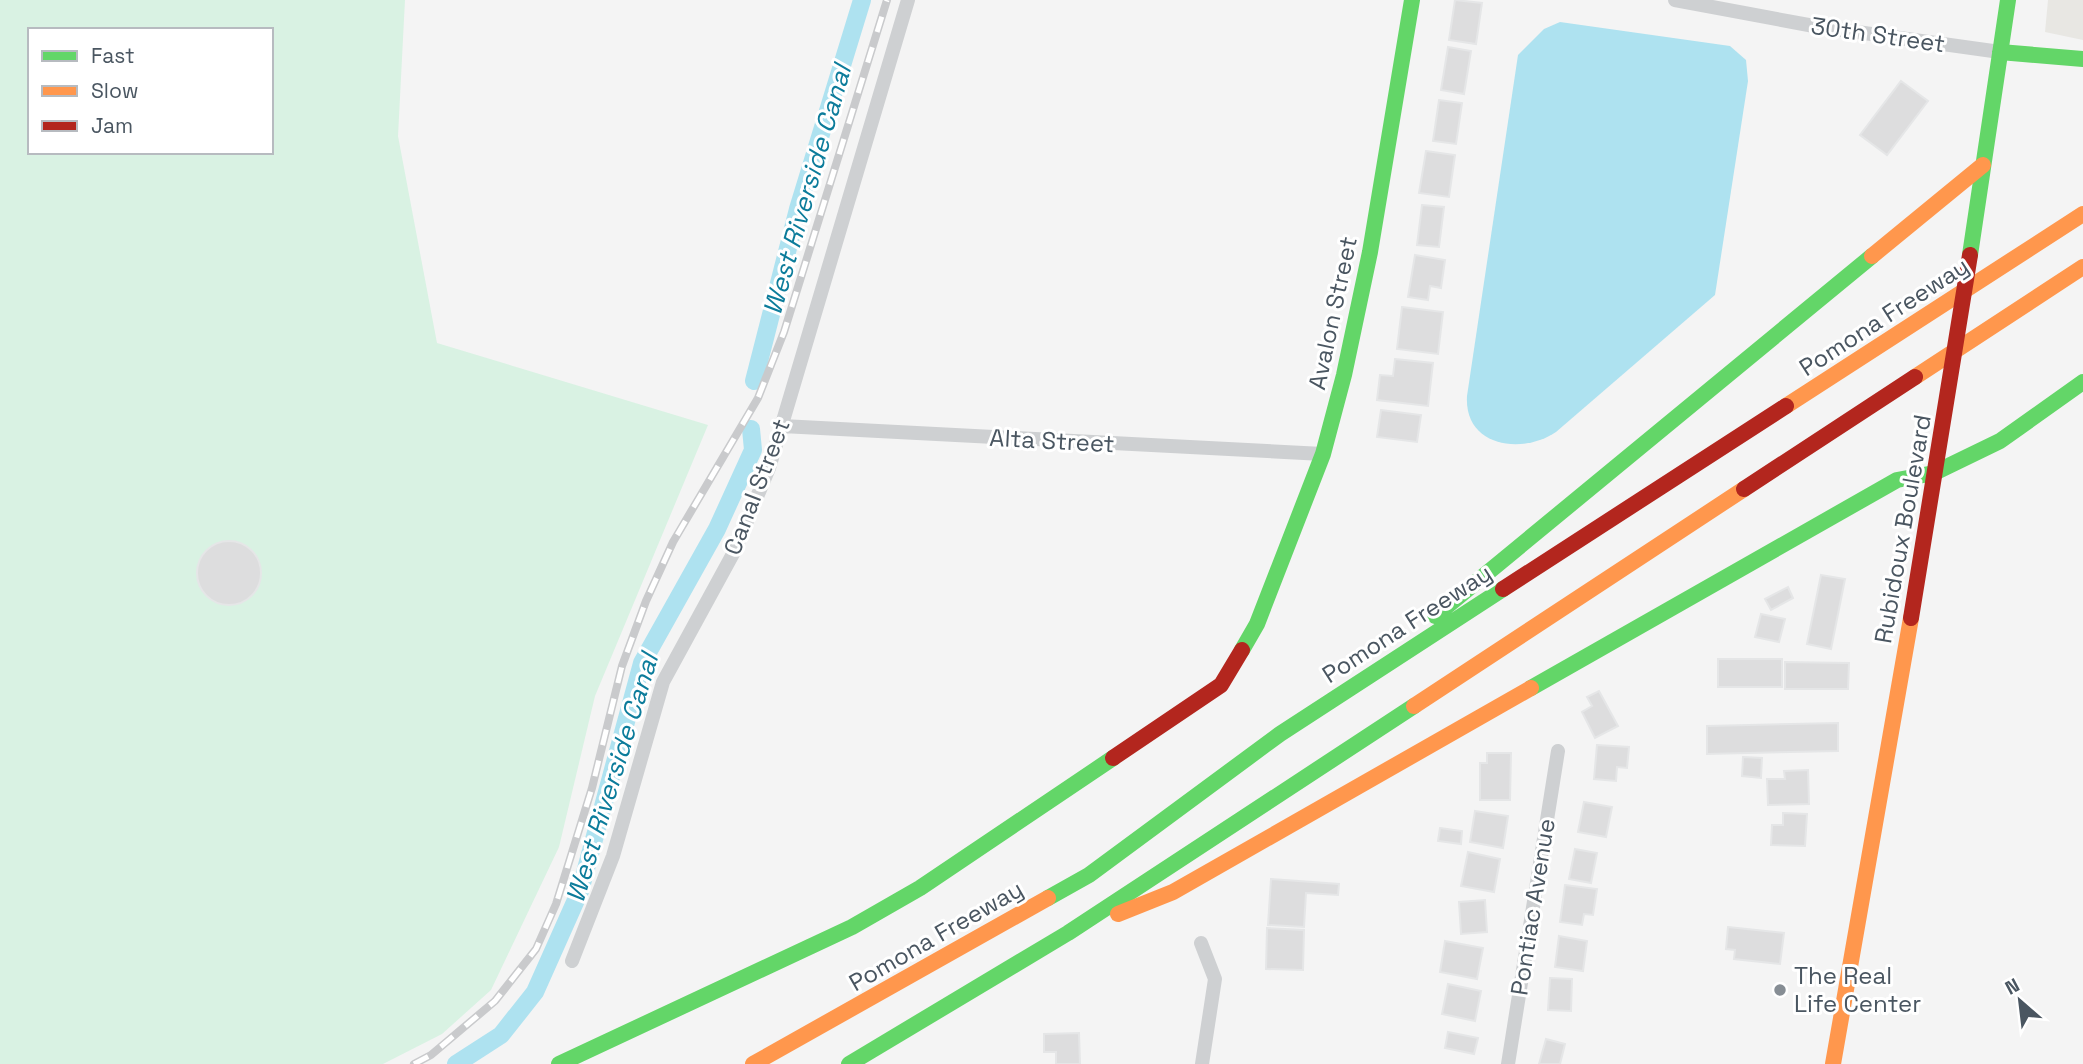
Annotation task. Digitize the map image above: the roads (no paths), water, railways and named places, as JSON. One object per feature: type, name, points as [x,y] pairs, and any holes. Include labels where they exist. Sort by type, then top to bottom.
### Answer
[{"type":"main road","name":"Avalon Street","points":[[559,1064],[852,927],[920,888],[1221,685],[1257,624],[1323,454],[1344,375],[1370,252],[1412,0]]},
{"type":"main road","name":"Rubidoux Boulevard","points":[[1833,1064],[1934,473],[1947,415],[2008,0]]},
{"type":"main road","points":[[2000,52],[2083,59]]},
{"type":"main road","points":[[1280,734],[1486,576],[1983,165]]},
{"type":"main road","name":"Pomona Freeway","points":[[753,1064],[1089,875],[1280,734],[2083,214]]},
{"type":"main road","points":[[849,1064],[1068,933],[2083,267]]},
{"type":"main road","points":[[1068,933],[1173,892],[1465,723],[1897,480],[1934,473],[2000,441],[2083,382]]},
{"type":"street","name":"Canal Street","points":[[572,961],[613,856],[663,682],[734,552],[754,509],[782,426],[908,0]]},
{"type":"street","name":"30th Street","points":[[1675,0],[1814,26],[2000,52]]},
{"type":"street","name":"Alta Street","points":[[782,426],[1323,454]]},
{"type":"street","name":"Pontiac Avenue","points":[[1508,1064],[1558,751]]},
{"type":"street","points":[[1201,943],[1215,979],[1202,1064]]},
{"type":"water","points":[[1560,22],[1730,46],[1746,60],[1748,81],[1715,295],[1556,432],[1542,439],[1512,444],[1485,436],[1475,426],[1469,413],[1467,396],[1518,55],[1544,29]]},
{"type":"waterway","name":"West Riverside Canal","points":[[754,381],[798,209],[862,0]]},
{"type":"waterway","name":"West Riverside Canal","points":[[456,1064],[501,1035],[535,992],[580,891],[642,663],[717,529],[753,450],[751,429]]},
{"type":"railway","points":[[414,1064],[431,1055],[495,1001],[536,949],[556,904],[592,788],[622,666],[646,601],[673,542],[758,398],[784,332],[887,0]]},
{"type":"place","name":"The Real Life Center","points":[[1780,990]]}]
